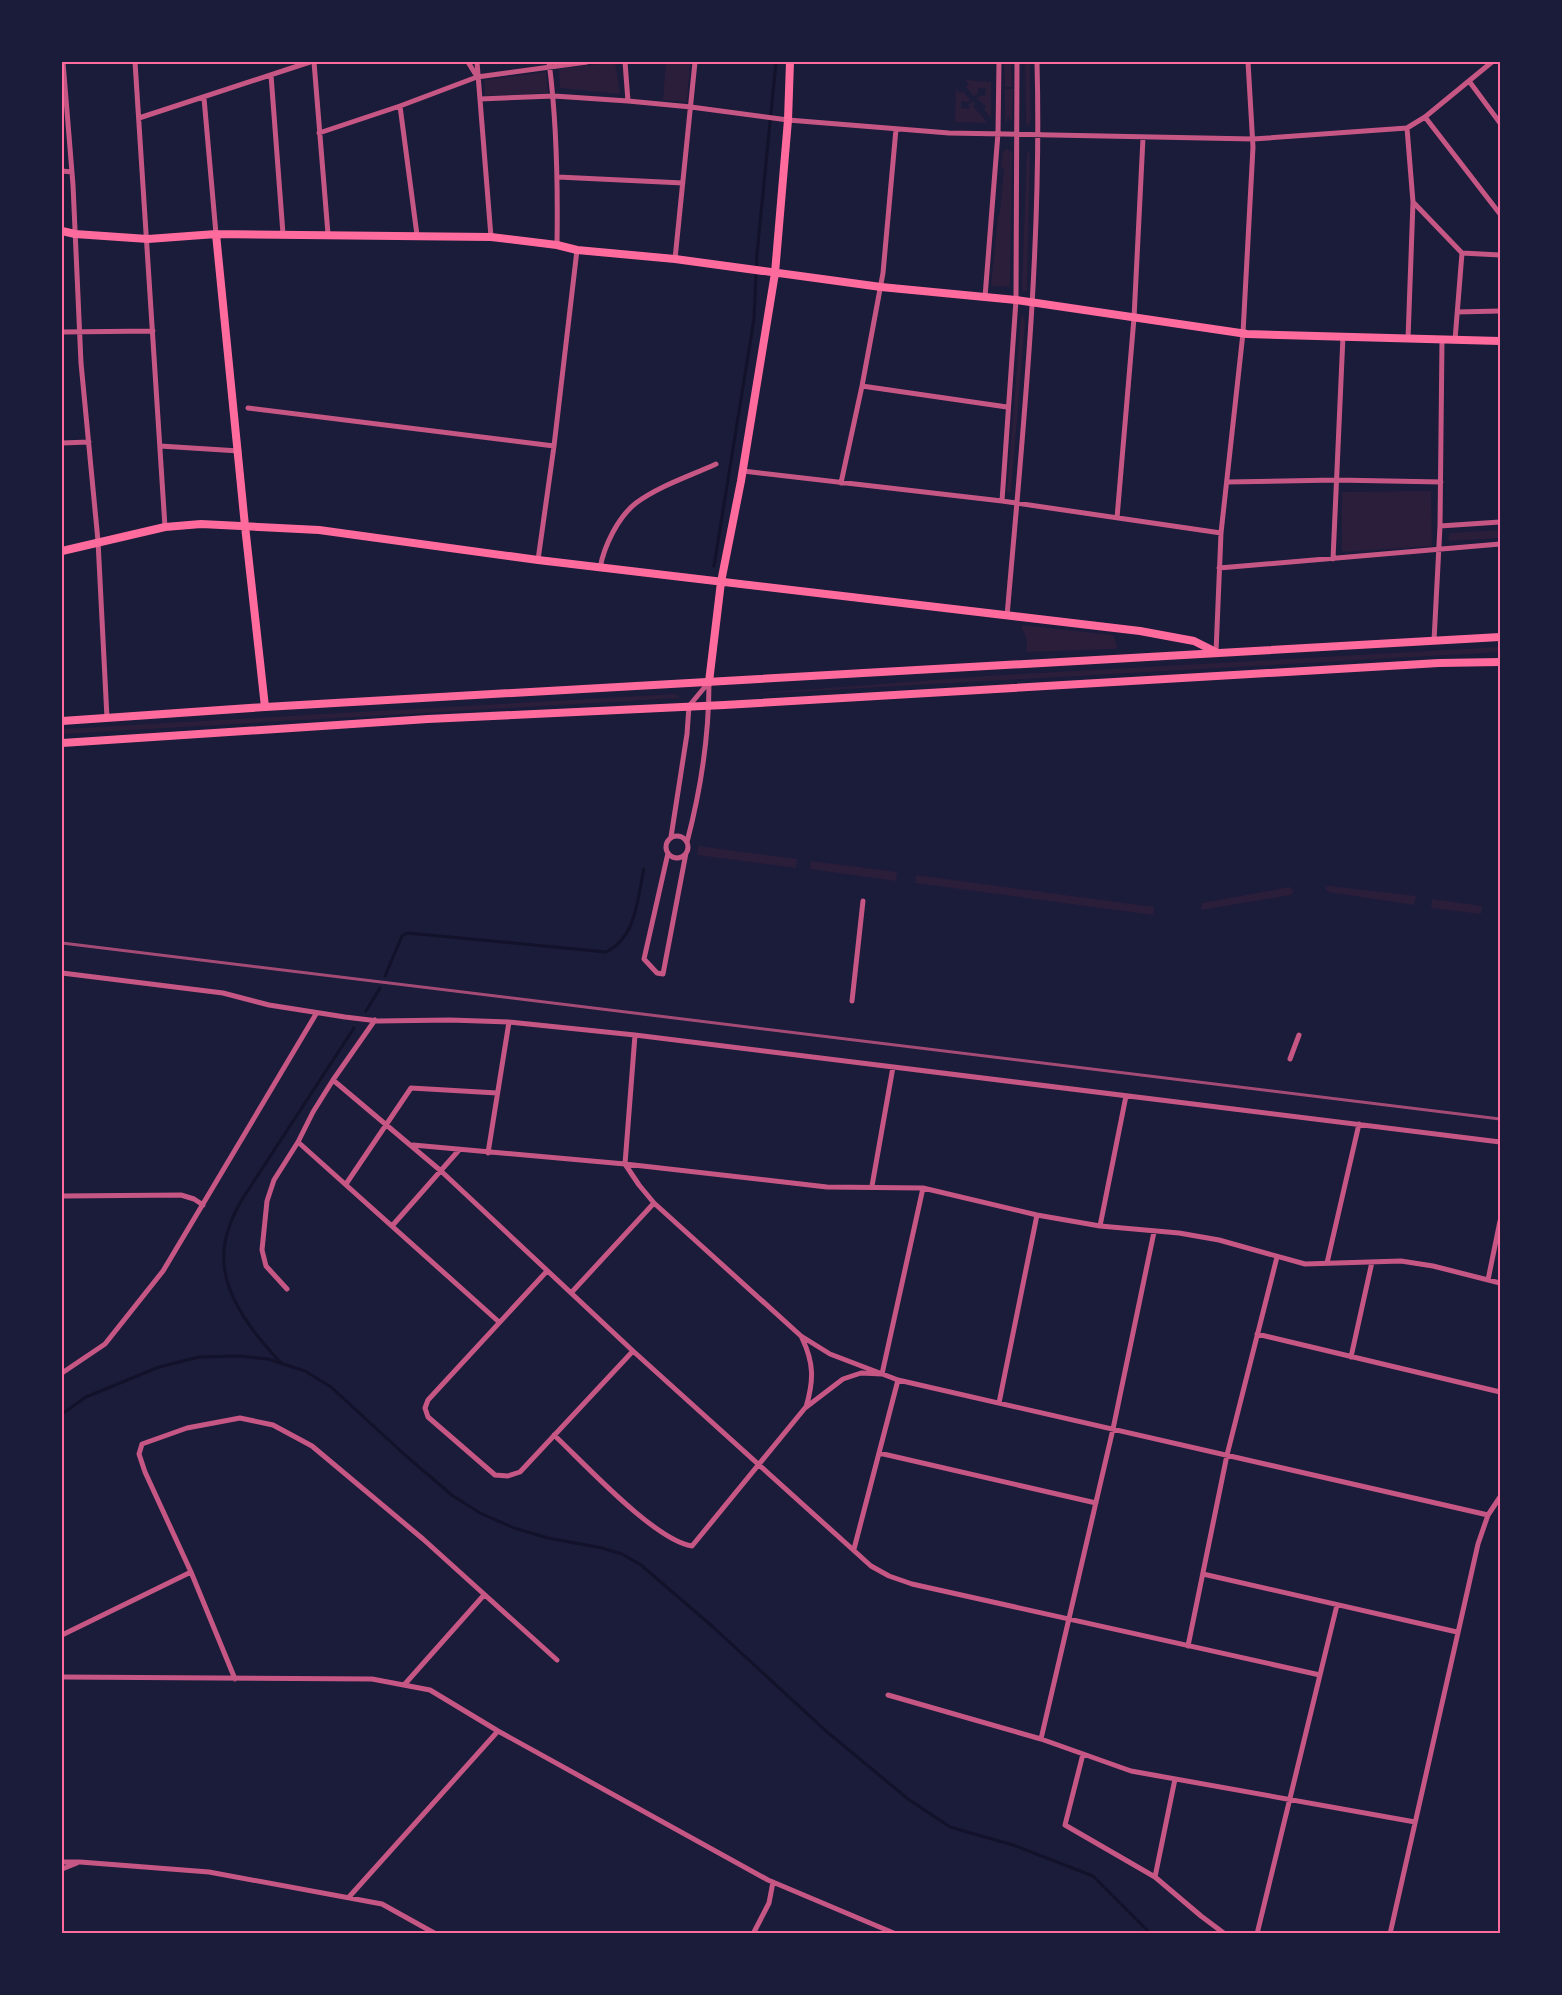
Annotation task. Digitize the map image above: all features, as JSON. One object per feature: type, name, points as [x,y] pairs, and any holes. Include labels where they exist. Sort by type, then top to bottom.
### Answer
[{"type":"highway","points":[[62,721],[265,707],[1500,637]]},
{"type":"highway","points":[[62,742],[428,719],[709,706],[1427,664],[1500,662]]},
{"type":"main road","points":[[709,682],[721,582],[743,471],[775,273],[788,120],[790,62]]},
{"type":"main road","points":[[62,231],[148,239],[216,234],[491,237],[557,245],[577,250],[675,259],[881,286],[1033,302],[1243,333],[1500,342]]},
{"type":"main road","points":[[216,234],[265,707]]},
{"type":"main road","points":[[62,550],[165,526],[201,524],[351,533],[600,568],[1167,635],[1194,641],[1216,652]]},
{"type":"street","points":[[63,62],[65,125],[72,172],[81,363],[98,541],[106,718]]},
{"type":"street","points":[[135,62],[165,526]]},
{"type":"street","points":[[139,118],[312,62],[328,234]]},
{"type":"street","points":[[468,62],[477,76]]},
{"type":"street","points":[[477,62],[491,237]]},
{"type":"street","points":[[319,133],[400,106],[477,76],[550,64],[587,62]]},
{"type":"street","points":[[625,62],[628,101]]},
{"type":"street","points":[[675,259],[695,62]]},
{"type":"street","points":[[985,297],[998,134],[999,62]]},
{"type":"street","points":[[1002,501],[1016,300],[1017,62]]},
{"type":"street","points":[[1006,616],[1033,302],[1039,135],[1037,62]]},
{"type":"street","points":[[1216,652],[1221,533],[1243,333],[1253,139],[1248,62]]},
{"type":"street","points":[[480,99],[554,96],[628,101],[788,120],[896,129],[998,134],[1253,139],[1407,128],[1425,117],[1492,62]]},
{"type":"street","points":[[550,64],[558,177],[557,245]]},
{"type":"street","points":[[271,75],[283,234]]},
{"type":"street","points":[[1469,81],[1500,123]]},
{"type":"street","points":[[204,98],[216,234]]},
{"type":"street","points":[[400,106],[417,236]]},
{"type":"street","points":[[1425,117],[1500,214]]},
{"type":"street","points":[[1407,128],[1413,202],[1408,339]]},
{"type":"street","points":[[841,483],[881,286],[896,129]]},
{"type":"street","points":[[1117,518],[1134,318],[1143,138]]},
{"type":"street","points":[[62,171],[72,172]]},
{"type":"street","points":[[558,177],[683,183]]},
{"type":"street","points":[[1413,202],[1462,253],[1500,255]]},
{"type":"street","points":[[538,560],[577,250]]},
{"type":"street","points":[[1455,340],[1462,253]]},
{"type":"street","points":[[1457,312],[1500,311]]},
{"type":"street","points":[[62,332],[153,331]]},
{"type":"street","points":[[1334,559],[1343,336]]},
{"type":"street","points":[[1434,642],[1440,548],[1442,340]]},
{"type":"street","points":[[862,386],[1007,406]]},
{"type":"street","points":[[248,408],[554,446]]},
{"type":"street","points":[[62,443],[89,442]]},
{"type":"street","points":[[160,446],[239,451]]},
{"type":"street","points":[[600,568],[603,554],[619,524],[633,505],[646,496],[716,464]]},
{"type":"street","points":[[743,471],[1002,501],[1221,533]]},
{"type":"street","points":[[1227,482],[1336,480],[1441,482]]},
{"type":"street","points":[[1440,526],[1500,522]]},
{"type":"street","points":[[1219,568],[1500,544]]},
{"type":"street","points":[[709,682],[703,765],[663,974],[657,973],[644,959],[668,853],[666,843],[671,837],[687,734],[689,706],[709,682]]},
{"type":"street","points":[[671,837],[678,836],[687,842]]},
{"type":"street","points":[[668,853],[677,858],[686,853]]},
{"type":"street","points":[[852,1001],[863,901]]},
{"type":"street","points":[[62,973],[223,993],[316,1014],[375,1020],[509,1022],[635,1035],[1500,1142]]},
{"type":"street","points":[[62,1373],[105,1344],[163,1271],[316,1014]]},
{"type":"street","points":[[287,1289],[266,1266],[262,1250],[267,1201],[274,1180],[298,1142],[313,1112],[375,1020]]},
{"type":"street","points":[[488,1153],[509,1022]]},
{"type":"street","points":[[635,1035],[626,1164],[654,1203],[801,1336],[830,1354],[898,1380],[1488,1515]]},
{"type":"street","points":[[1290,1059],[1299,1035]]},
{"type":"street","points":[[872,1186],[893,1067]]},
{"type":"street","points":[[333,1080],[441,1171],[633,1351],[871,1566],[912,1584],[1320,1675]]},
{"type":"street","points":[[346,1184],[411,1088],[497,1093]]},
{"type":"street","points":[[1100,1226],[1126,1096]]},
{"type":"street","points":[[1327,1263],[1359,1124]]},
{"type":"street","points":[[298,1142],[500,1322]]},
{"type":"street","points":[[412,1145],[626,1164],[827,1187],[923,1188],[1037,1215],[1100,1226],[1179,1233],[1219,1240],[1305,1264],[1401,1261],[1500,1283]]},
{"type":"street","points":[[392,1226],[459,1150]]},
{"type":"street","points":[[882,1374],[923,1188]]},
{"type":"street","points":[[62,1196],[181,1195],[194,1198],[203,1205]]},
{"type":"street","points":[[571,1293],[654,1203]]},
{"type":"street","points":[[999,1403],[1037,1215]]},
{"type":"street","points":[[1488,1280],[1500,1221]]},
{"type":"street","points":[[1041,1739],[1113,1429],[1154,1232]]},
{"type":"street","points":[[1188,1646],[1227,1455],[1277,1257]]},
{"type":"street","points":[[1352,1357],[1372,1262]]},
{"type":"street","points":[[547,1270],[428,1400],[425,1408],[428,1417],[495,1475],[508,1476],[520,1472],[633,1351]]},
{"type":"street","points":[[1257,1334],[1500,1392]]},
{"type":"street","points":[[801,1336],[810,1354],[812,1372],[811,1389],[805,1408]]},
{"type":"street","points":[[554,1435],[645,1520],[683,1545],[692,1546],[805,1408],[843,1379],[861,1373],[882,1374]]},
{"type":"street","points":[[854,1550],[898,1380]]},
{"type":"street","points":[[235,1679],[139,1454],[142,1444],[187,1428],[240,1418],[273,1425],[312,1446],[423,1539],[557,1660]]},
{"type":"street","points":[[879,1453],[1096,1503]]},
{"type":"street","points":[[1390,1934],[1478,1544],[1488,1515],[1500,1497]]},
{"type":"street","points":[[62,1635],[191,1572]]},
{"type":"street","points":[[1203,1574],[1457,1632]]},
{"type":"street","points":[[404,1685],[484,1595]]},
{"type":"street","points":[[1257,1934],[1337,1605]]},
{"type":"street","points":[[62,1677],[372,1679],[430,1690],[498,1731],[773,1882],[896,1934]]},
{"type":"street","points":[[888,1695],[1041,1739],[1131,1771],[1414,1822]]},
{"type":"street","points":[[350,1897],[498,1731]]},
{"type":"street","points":[[1083,1754],[1065,1824],[1155,1877],[1201,1917],[1226,1934]]},
{"type":"street","points":[[1155,1877],[1175,1779]]},
{"type":"street","points":[[62,1862],[209,1872],[350,1897],[382,1904],[436,1934]]},
{"type":"street","points":[[62,1869],[80,1862]]},
{"type":"street","points":[[753,1934],[769,1903],[773,1882]]},
{"type":"shaded area","points":[[615,62],[619,94],[560,88],[559,69]]},
{"type":"shaded area","points":[[666,62],[690,64],[687,102],[663,100]]},
{"type":"shaded area","points":[[1004,62],[1011,62],[1012,87],[1005,87]]},
{"type":"shaded area","points":[[1025,62],[1029,62],[1030,67],[1031,120],[1028,127],[1026,123]]},
{"type":"shaded area","points":[[546,72],[548,93],[485,96],[484,80]]},
{"type":"shaded area","points":[[965,80],[991,82],[991,118],[984,110],[986,107],[977,98],[985,96],[986,88],[978,88],[978,93],[974,96],[966,87],[969,85]]},
{"type":"shaded area","points":[[956,89],[960,93],[962,91],[970,99],[968,102],[961,101],[961,108],[969,109],[969,104],[973,101],[975,104],[973,106],[988,123],[955,122]]},
{"type":"shaded area","points":[[1005,89],[1013,89],[1010,122],[1009,117],[1007,117],[1007,122],[1005,121]]},
{"type":"shaded area","points":[[1007,149],[1012,152],[1010,287],[991,286],[1004,169],[1001,166],[1003,152]]},
{"type":"shaded area","points":[[1027,149],[1030,155],[1027,290],[1024,292],[1022,289]]},
{"type":"shaded area","points":[[1023,315],[1025,323],[1011,491],[1008,494],[1021,317]]},
{"type":"shaded area","points":[[1431,491],[1432,546],[1342,552],[1342,492]]},
{"type":"shaded area","points":[[1500,530],[1500,538],[1450,541],[1448,539],[1450,533]]},
{"type":"shaded area","points":[[1021,625],[1113,635],[1117,646],[1115,649],[1026,652],[1027,640]]},
{"type":"shaded area","points":[[1500,647],[1500,652],[723,696],[987,676]]},
{"type":"shaded area","points":[[676,694],[680,698],[62,734],[62,729]]},
{"type":"shaded area","points":[[698,846],[797,859],[796,868],[697,855]]},
{"type":"shaded area","points":[[811,861],[897,872],[896,881],[810,869]]},
{"type":"shaded area","points":[[916,875],[1154,907],[1153,915],[915,883]]},
{"type":"shaded area","points":[[1328,886],[1416,896],[1414,905],[1328,892],[1325,888]]},
{"type":"shaded area","points":[[1290,887],[1294,891],[1291,895],[1201,910],[1202,903]]},
{"type":"shaded area","points":[[1432,899],[1482,906],[1481,914],[1431,908]]},
{"type":"waterway","points":[[714,566],[754,319],[757,254],[776,62]]},
{"type":"waterway","points":[[385,976],[402,936],[408,933],[606,952],[624,937],[630,927],[644,869]]},
{"type":"waterway","points":[[366,1011],[380,988]]},
{"type":"waterway","points":[[280,1362],[261,1341],[236,1304],[226,1277],[224,1263],[226,1239],[241,1201],[354,1028]]},
{"type":"waterway","points":[[62,1414],[86,1397],[159,1367],[199,1357],[239,1356],[268,1359],[305,1371],[331,1387],[453,1496],[480,1513],[514,1528],[548,1538],[622,1554],[641,1565],[713,1627],[826,1731],[908,1799],[950,1827],[1013,1845],[1093,1876],[1151,1934]]},
{"type":"railway","points":[[62,943],[1500,1119]]}]
